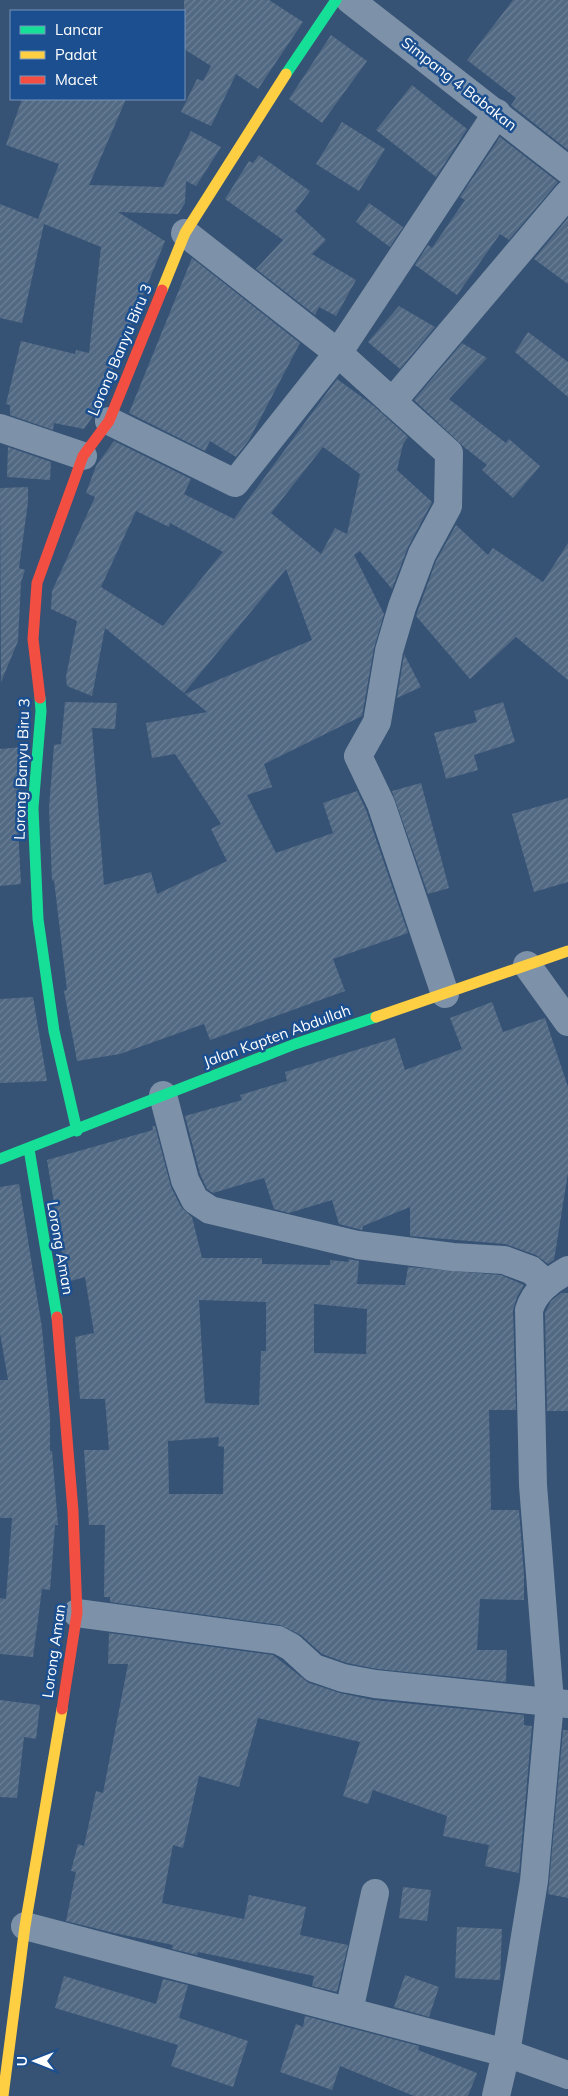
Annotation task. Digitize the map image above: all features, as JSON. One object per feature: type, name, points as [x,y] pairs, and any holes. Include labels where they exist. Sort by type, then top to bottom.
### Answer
[{"type":"street","name":"Lorong Banyu Biru 3","points":[[77,1131],[54,1031],[38,919],[33,808],[41,711],[33,639],[37,583],[83,456],[109,421],[185,233],[336,0]]},
{"type":"street","name":"Simpang 4 Babakan","points":[[350,0],[568,170]]},
{"type":"street","points":[[109,421],[234,483],[338,353],[497,113]]},
{"type":"street","points":[[392,402],[568,194]]},
{"type":"street","points":[[185,233],[338,353],[449,453],[448,506],[422,554],[402,607],[389,651],[377,722],[358,756],[381,804],[445,994]]},
{"type":"street","points":[[0,428],[83,456]]},
{"type":"street","name":"Jalan Kapten Abdullah","points":[[0,1160],[77,1131],[163,1094],[295,1044],[568,951]]},
{"type":"street","points":[[527,965],[568,1022]]},
{"type":"street","points":[[163,1094],[186,1180],[195,1200],[210,1210],[358,1244],[453,1257],[504,1260],[558,1277]]},
{"type":"street","name":"Lorong Aman","points":[[3,2096],[25,1926],[37,1866],[77,1613],[73,1511],[58,1326],[29,1149]]},
{"type":"street","points":[[496,2096],[506,2054],[534,1881],[559,1703],[533,1485],[529,1318],[531,1301],[558,1277]]},
{"type":"street","points":[[77,1613],[278,1640],[291,1647],[314,1668],[328,1674],[374,1684],[559,1703]]},
{"type":"street","points":[[349,2011],[374,1893]]},
{"type":"street","points":[[25,1926],[506,2054],[568,2075]]},
{"type":"building","points":[[184,0],[269,0],[303,22],[258,89],[236,74],[211,126],[181,112],[197,79],[203,81],[211,66],[185,50]]},
{"type":"building","points":[[513,0],[568,0],[568,150],[511,105],[516,98],[467,60]]},
{"type":"building","points":[[331,35],[367,61],[322,123],[289,99]]},
{"type":"building","points":[[412,85],[467,129],[436,177],[376,130]]},
{"type":"building","points":[[22,100],[126,100],[89,185],[163,187],[191,131],[221,147],[196,186],[186,181],[185,203],[178,214],[118,212],[165,241],[95,413],[84,429],[54,423],[53,430],[10,415],[10,405],[6,404],[21,341],[75,354],[76,350],[89,353],[101,247],[44,224],[22,323],[0,318],[0,204],[38,219],[59,164],[6,145]]},
{"type":"building","points":[[342,122],[385,149],[359,191],[316,164]]},
{"type":"building","points":[[500,137],[558,182],[509,240],[500,234],[457,295],[415,265],[428,245],[432,248],[465,200],[460,197]]},
{"type":"building","points":[[259,155],[310,191],[295,211],[326,240],[312,254],[356,280],[336,316],[319,307],[315,315],[256,269],[283,240],[225,199],[249,161],[253,163]]},
{"type":"building","points":[[369,203],[403,227],[390,247],[356,222]]},
{"type":"building","points":[[568,218],[568,284],[534,259]]},
{"type":"building","points":[[192,258],[300,343],[249,440],[236,457],[210,441],[205,451],[129,413]]},
{"type":"building","points":[[399,306],[435,327],[400,369],[368,342]]},
{"type":"building","points":[[528,332],[568,362],[568,397],[515,352]]},
{"type":"building","points":[[462,343],[487,358],[449,399],[506,443],[509,439],[540,466],[513,498],[482,470],[487,465],[464,447],[414,400]]},
{"type":"building","points":[[337,379],[374,406],[408,437],[403,444],[397,470],[432,502],[408,547],[392,589],[360,551],[354,555],[384,614],[374,648],[362,716],[264,764],[272,787],[247,795],[276,853],[333,833],[323,803],[357,791],[366,810],[408,933],[333,959],[345,991],[210,1040],[204,1024],[120,1054],[77,1061],[64,991],[67,990],[54,880],[52,881],[49,808],[54,745],[61,744],[65,702],[117,703],[115,729],[92,728],[104,885],[151,872],[157,894],[227,861],[211,829],[221,824],[175,754],[152,758],[146,723],[207,712],[185,694],[312,640],[286,569],[184,693],[105,628],[92,696],[67,686],[66,677],[77,621],[51,609],[52,591],[95,497],[86,493],[96,466],[114,441],[191,479],[184,494],[234,519]],"holes":[[[323,447],[360,474],[347,534],[335,528],[321,554],[271,513]],[[136,511],[169,527],[170,523],[223,552],[163,626],[101,587]]]},
{"type":"building","points":[[8,447],[51,462],[50,480],[7,477]]},
{"type":"building","points":[[28,487],[28,502],[19,568],[25,570],[21,582],[18,641],[1,682],[0,488]]},
{"type":"building","points":[[456,525],[488,555],[493,548],[543,582],[568,543],[568,680],[516,637],[470,679],[416,616],[436,561]]},
{"type":"building","points":[[404,655],[421,687],[397,698]]},
{"type":"building","points":[[503,702],[515,742],[474,755],[478,770],[446,779],[434,733],[477,722],[474,711]]},
{"type":"building","points":[[22,747],[17,809],[21,884],[0,886],[0,749]]},
{"type":"building","points":[[421,783],[449,888],[428,894],[392,791]]},
{"type":"building","points":[[568,798],[568,882],[534,892],[512,814]]},
{"type":"building","points":[[33,997],[47,1081],[0,1083],[0,999]]},
{"type":"building","points":[[492,1002],[503,1032],[545,1018],[568,1087],[568,1173],[554,1260],[548,1264],[536,1255],[505,1244],[410,1236],[410,1207],[363,1226],[362,1230],[339,1224],[332,1200],[289,1213],[274,1209],[264,1178],[213,1193],[207,1189],[200,1174],[185,1116],[242,1100],[240,1095],[287,1081],[285,1072],[395,1038],[405,1070],[462,1049],[450,1018]]},
{"type":"building","points":[[152,1126],[155,1126],[171,1187],[181,1207],[192,1217],[202,1258],[262,1258],[262,1264],[330,1265],[330,1260],[349,1262],[348,1259],[359,1261],[357,1284],[405,1285],[408,1267],[501,1275],[524,1285],[517,1297],[513,1310],[516,1410],[489,1410],[491,1510],[519,1510],[524,1600],[480,1599],[477,1650],[507,1650],[506,1682],[377,1669],[347,1663],[322,1654],[301,1635],[280,1625],[110,1602],[110,1597],[104,1597],[105,1525],[89,1525],[84,1450],[109,1450],[105,1399],[80,1399],[75,1337],[94,1333],[85,1277],[67,1282],[47,1160],[153,1130]],"holes":[[[199,1300],[266,1302],[266,1351],[261,1351],[259,1405],[205,1403]],[[314,1304],[367,1309],[366,1354],[314,1353]],[[219,1437],[218,1446],[224,1447],[223,1494],[169,1494],[168,1441]]]},
{"type":"building","points":[[19,1184],[42,1328],[50,1416],[50,1451],[52,1451],[58,1525],[55,1525],[50,1590],[42,1589],[33,1657],[0,1654],[0,1598],[6,1599],[12,1518],[0,1518],[0,1380],[8,1380],[0,1333],[0,1187]]},
{"type":"building","points":[[561,1293],[568,1293],[568,1411],[547,1411],[545,1313],[551,1301]]},
{"type":"building","points":[[109,1633],[273,1655],[309,1683],[340,1693],[373,1700],[524,1715],[524,1725],[532,1726],[519,1873],[485,1866],[489,1845],[443,1836],[447,1816],[373,1790],[368,1804],[343,1796],[360,1742],[258,1718],[239,1787],[199,1776],[183,1848],[173,1845],[162,1903],[244,1919],[249,1895],[306,1907],[300,1935],[348,1945],[337,1992],[312,1986],[314,1976],[198,1952],[197,1955],[172,1949],[173,1945],[66,1921],[76,1872],[71,1871],[78,1844],[84,1846],[96,1791],[103,1793],[128,1664],[108,1664]]},
{"type":"building","points":[[0,1700],[40,1705],[36,1739],[24,1737],[17,1798],[0,1797]]},
{"type":"building","points":[[563,1730],[568,1730],[568,1898],[548,1894]]},
{"type":"building","points":[[403,1887],[431,1890],[427,1921],[399,1918]]},
{"type":"building","points":[[457,1927],[502,1929],[500,1980],[455,1978]]},
{"type":"building","points":[[405,1975],[439,1987],[429,2017],[394,2007]]},
{"type":"building","points":[[64,1976],[156,2004],[163,1979],[188,1985],[179,2018],[248,2041],[233,2087],[171,2066],[178,2045],[55,2008]]},
{"type":"building","points":[[305,2016],[419,2046],[418,2050],[477,2073],[468,2096],[414,2096],[340,2066],[332,2090],[280,2072],[296,2024],[303,2027]]},
{"type":"traffic: fast","points":[[286,74],[336,0]]},
{"type":"traffic: fast","points":[[40,698],[41,711],[33,808],[38,919],[54,1031],[77,1131]]},
{"type":"traffic: fast","points":[[0,1159],[295,1044],[376,1017]]},
{"type":"traffic: fast","points":[[29,1149],[57,1317]]},
{"type":"traffic: slow","points":[[162,290],[185,233],[286,74]]},
{"type":"traffic: slow","points":[[376,1017],[568,951]]},
{"type":"traffic: slow","points":[[3,2096],[25,1926],[62,1709]]},
{"type":"traffic: jam","points":[[40,698],[33,639],[37,583],[83,456],[109,421],[162,290]]},
{"type":"traffic: jam","points":[[57,1317],[73,1511],[77,1613],[62,1709]]}]
